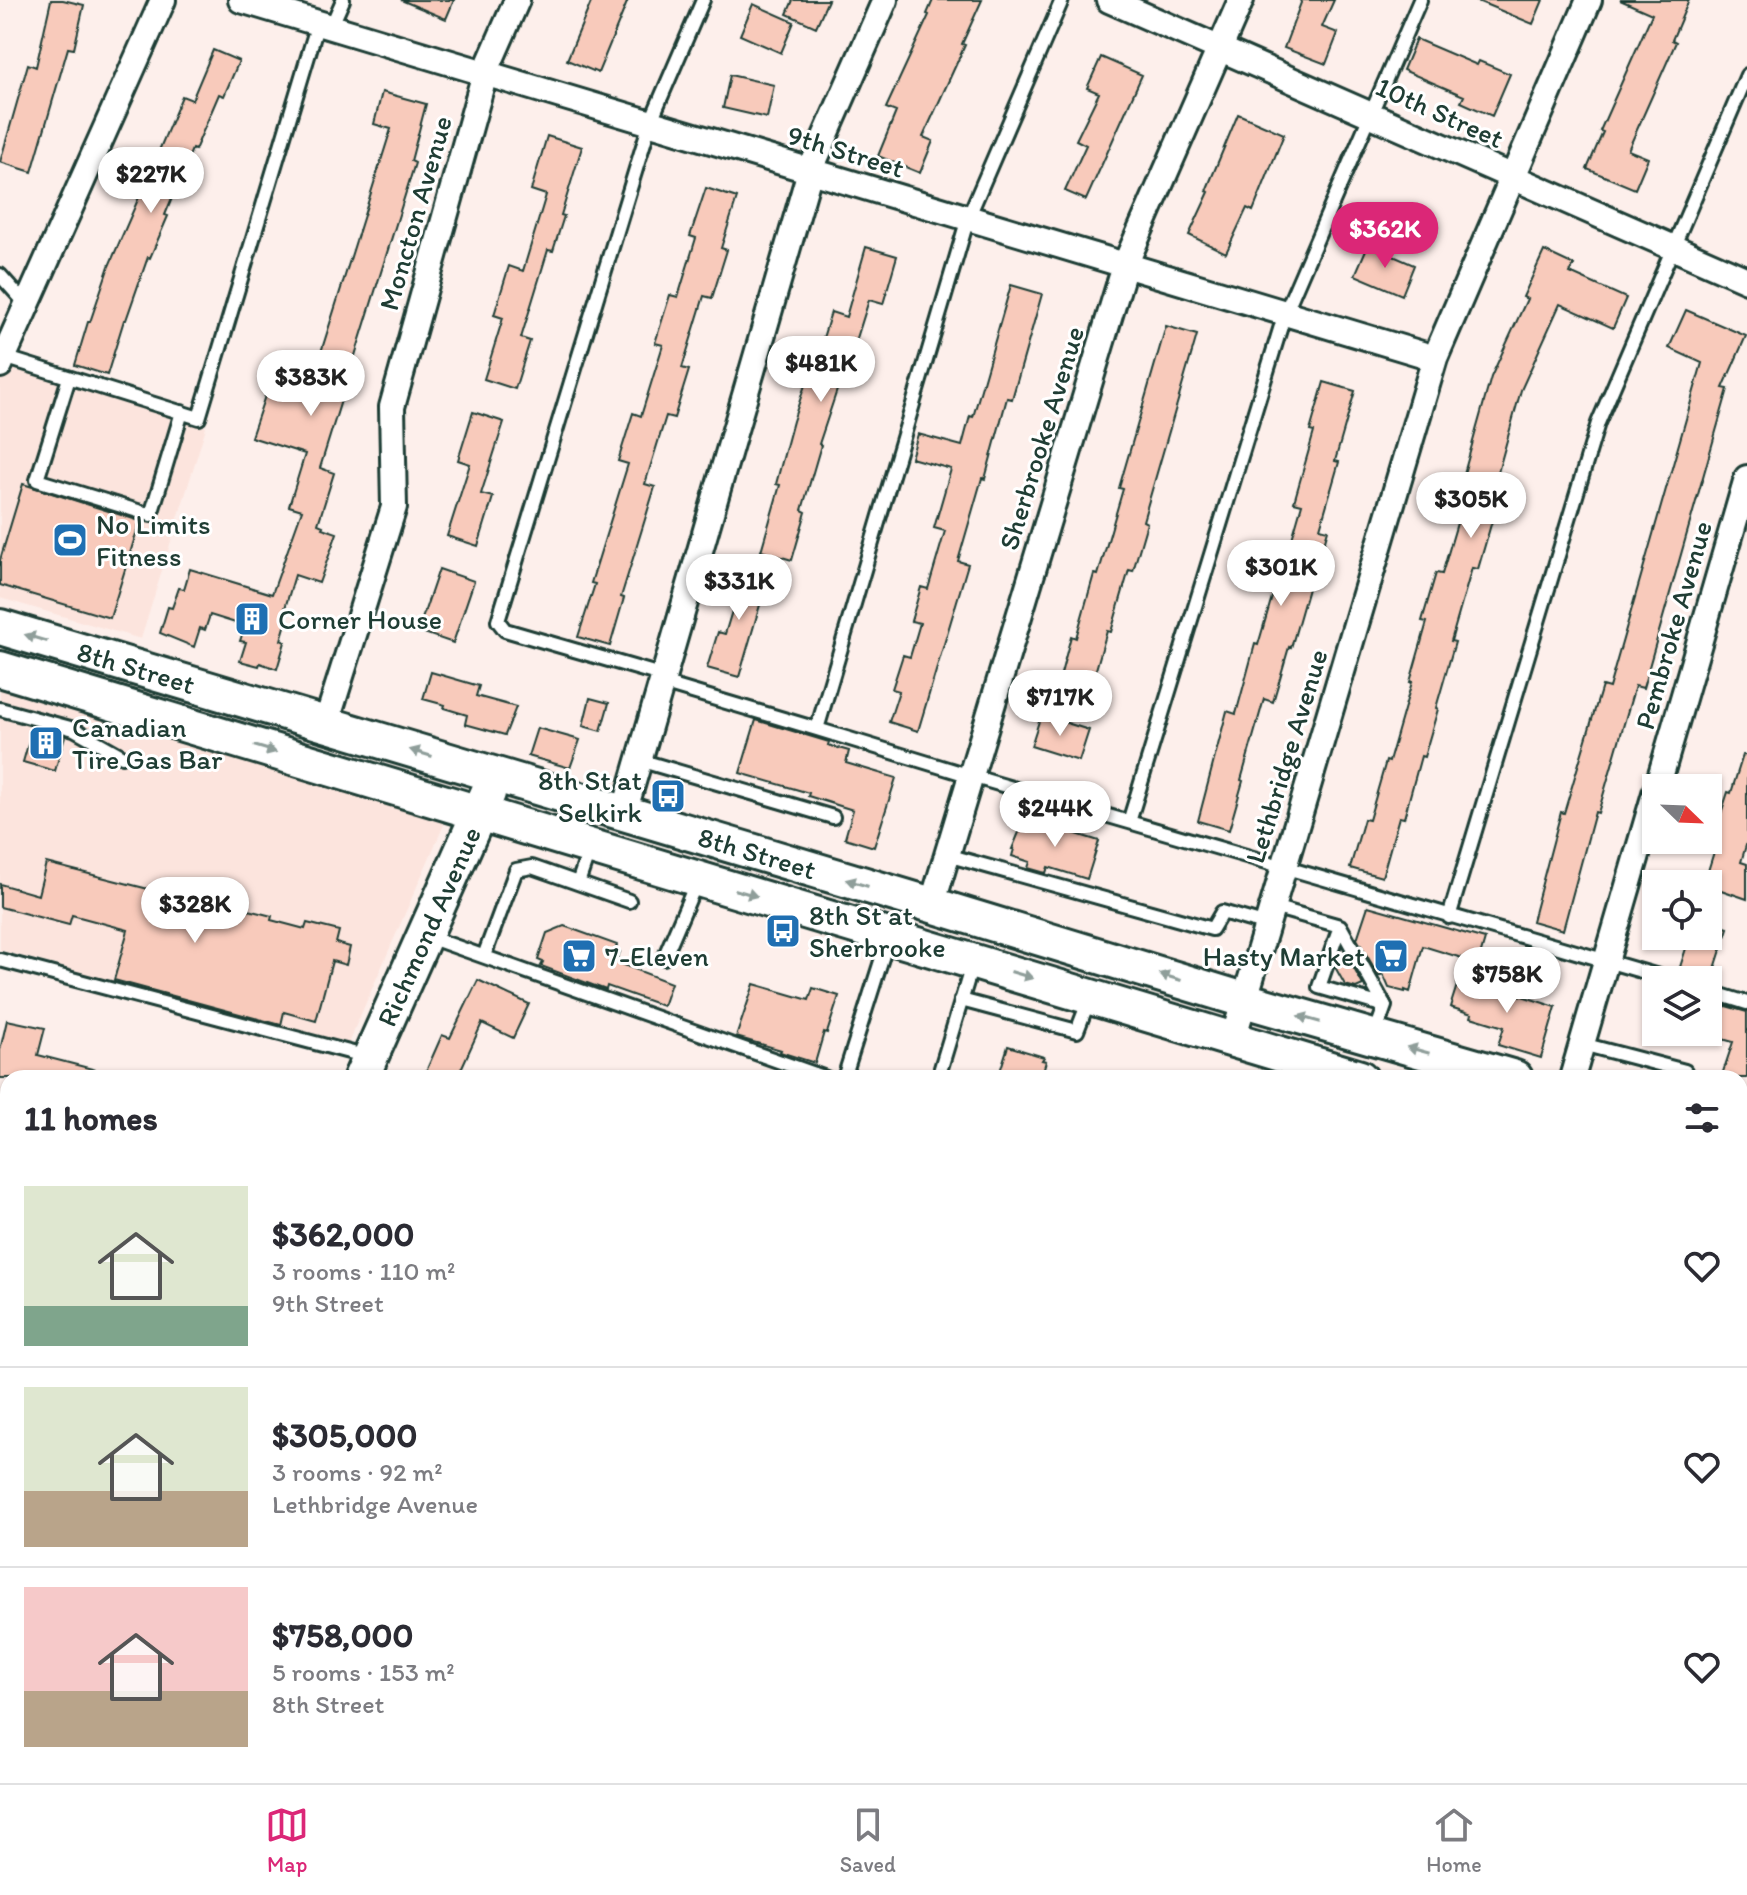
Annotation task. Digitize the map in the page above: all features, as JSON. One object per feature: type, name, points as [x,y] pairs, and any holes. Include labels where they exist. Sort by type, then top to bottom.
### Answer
[{"type":"main road","name":"8th Street","points":[[0,627],[1244,1000],[1380,1022],[1496,1070]]},
{"type":"main road","name":"8th Street","points":[[0,669],[1334,1070]]},
{"type":"main road","name":"Richmond Avenue","points":[[366,1068],[495,775]]},
{"type":"street","points":[[2,361],[163,0]]},
{"type":"street","name":"9th Street","points":[[241,0],[1435,358]]},
{"type":"street","name":"Moncton Avenue","points":[[326,724],[394,507],[392,407],[485,73],[517,0]]},
{"type":"street","points":[[624,813],[810,171],[885,0]]},
{"type":"street","name":"10th Street","points":[[1109,0],[1747,280]]},
{"type":"street","name":"Sherbrooke Avenue","points":[[932,905],[1125,265],[1241,0]]},
{"type":"street","name":"Lethbridge Avenue","points":[[1233,1039],[1435,358],[1589,0]]},
{"type":"street","name":"Pembroke Avenue","points":[[1660,774],[1747,478]]},
{"type":"street","name":"Pembroke Avenue","points":[[1574,1070],[1642,837]]},
{"type":"lane","points":[[2,361],[199,418],[324,25],[343,0]]},
{"type":"lane","points":[[703,0],[650,123],[498,621],[505,630],[971,776],[1642,971]]},
{"type":"lane","points":[[817,729],[968,218],[1062,0]]},
{"type":"lane","points":[[1129,822],[1285,313],[1420,0]]},
{"type":"lane","points":[[1449,917],[1598,423],[1747,75]]},
{"type":"lane","points":[[0,275],[26,304]]},
{"type":"lane","points":[[69,378],[37,480],[151,515],[182,412]]},
{"type":"lane","points":[[0,709],[74,729],[122,756]]},
{"type":"lane","points":[[639,760],[833,817]]},
{"type":"lane","points":[[578,883],[591,846]]},
{"type":"lane","points":[[947,855],[1212,929],[1222,912],[1340,926]]},
{"type":"lane","points":[[484,956],[516,870],[532,867],[629,901]]},
{"type":"lane","points":[[664,958],[698,878]]},
{"type":"lane","points":[[1340,926],[1380,1022]]},
{"type":"lane","points":[[1340,926],[1319,987],[1380,1022]]},
{"type":"lane","points":[[425,935],[804,1070]]},
{"type":"lane","points":[[847,1070],[889,936]]},
{"type":"lane","points":[[0,960],[366,1068]]},
{"type":"lane","points":[[940,1070],[973,961]]},
{"type":"lane","points":[[1722,995],[1747,1003]]},
{"type":"lane","points":[[961,1000],[1077,1031],[1091,996]]},
{"type":"lane","points":[[1582,1044],[1681,1070]]},
{"type":"shaded area","points":[[0,350],[1,364],[206,427],[141,639],[0,598]]},
{"type":"shaded area","points":[[0,687],[446,820],[347,1046],[0,950]]},
{"type":"building","points":[[51,0],[84,5],[74,49],[68,48],[32,172],[0,162],[28,64],[36,67]]},
{"type":"building","points":[[401,0],[454,0],[446,19]]},
{"type":"building","points":[[592,0],[628,0],[598,73],[567,60]]},
{"type":"building","points":[[793,0],[828,0],[816,27],[787,14]]},
{"type":"building","points":[[933,0],[982,0],[923,137],[933,141],[920,173],[878,156],[896,112],[886,108]]},
{"type":"building","points":[[1302,0],[1334,0],[1322,27],[1338,33],[1326,64],[1284,48]]},
{"type":"building","points":[[1475,0],[1543,0],[1533,24]]},
{"type":"building","points":[[1620,0],[1689,0],[1672,40],[1676,42],[1628,150],[1648,158],[1635,189],[1587,169],[1603,132],[1600,131],[1652,14]]},
{"type":"building","points":[[753,4],[794,22],[781,53],[740,35]]},
{"type":"building","points":[[1416,39],[1477,65],[1479,61],[1510,74],[1492,116],[1461,102],[1464,96],[1403,70]]},
{"type":"building","points":[[213,50],[239,61],[224,96],[219,94],[195,150],[192,149],[165,215],[168,216],[148,257],[124,320],[107,375],[75,365],[109,266],[155,152],[158,153],[182,96],[192,100]]},
{"type":"building","points":[[1101,57],[1142,75],[1086,200],[1065,191],[1086,145],[1076,140],[1099,93],[1087,88]]},
{"type":"building","points":[[730,75],[774,85],[767,118],[723,108]]},
{"type":"building","points":[[382,92],[426,104],[411,161],[415,163],[320,468],[334,473],[318,524],[337,533],[319,583],[295,575],[282,618],[287,620],[281,640],[285,642],[277,669],[260,663],[259,666],[240,661],[246,642],[240,641],[245,626],[210,615],[205,630],[200,628],[194,647],[160,633],[168,607],[172,608],[179,588],[184,589],[190,569],[272,594],[302,510],[289,506],[305,454],[251,437],[268,387],[306,400],[391,129],[374,124]]},
{"type":"building","points":[[1238,114],[1284,134],[1253,211],[1247,208],[1226,253],[1189,235]]},
{"type":"building","points":[[547,136],[582,147],[553,251],[548,250],[521,338],[530,341],[515,389],[484,379],[503,318],[494,315],[509,266],[523,271],[546,195],[531,190]]},
{"type":"building","points":[[706,188],[737,198],[721,248],[727,250],[712,298],[704,296],[682,368],[689,370],[674,418],[666,416],[645,484],[655,487],[621,597],[624,598],[610,646],[578,637],[595,584],[591,583],[628,464],[618,461],[633,413],[641,416],[663,345],[655,343],[670,295],[678,297],[696,238],[690,236]]},
{"type":"building","points":[[1368,245],[1414,265],[1402,295],[1355,275]]},
{"type":"building","points":[[866,247],[897,256],[883,304],[869,300],[847,370],[844,369],[819,444],[802,510],[806,512],[792,560],[761,551],[780,485],[776,484],[793,421],[809,373],[812,374],[831,312],[846,317]]},
{"type":"building","points":[[1544,251],[1574,265],[1570,273],[1626,298],[1613,328],[1560,304],[1521,390],[1485,519],[1492,521],[1478,569],[1472,568],[1451,641],[1455,642],[1438,709],[1404,818],[1399,817],[1382,877],[1350,868],[1364,819],[1369,820],[1386,761],[1389,762],[1412,682],[1427,622],[1422,621],[1436,573],[1442,574],[1465,496],[1458,495],[1491,377],[1527,299],[1523,297]]},
{"type":"building","points":[[1011,285],[1042,294],[1012,399],[1007,398],[958,561],[968,564],[918,731],[889,722],[899,691],[892,689],[903,655],[910,657],[920,623],[911,621],[921,587],[928,589],[945,531],[934,528],[951,469],[911,458],[918,434],[962,446]]},
{"type":"building","points":[[1686,310],[1746,336],[1723,388],[1728,389],[1643,688],[1635,686],[1598,813],[1595,812],[1563,930],[1532,921],[1561,812],[1564,813],[1602,686],[1609,688],[1702,363],[1669,348]]},
{"type":"building","points":[[1166,326],[1197,335],[1143,521],[1147,523],[1133,571],[1129,570],[1111,632],[1107,631],[1089,694],[1058,685],[1071,636],[1076,638],[1094,574],[1098,575],[1123,489],[1119,488]]},
{"type":"building","points":[[1324,382],[1355,391],[1320,528],[1328,530],[1273,702],[1264,699],[1229,830],[1198,821],[1227,711],[1236,714],[1255,644],[1258,645],[1274,590],[1277,591],[1302,504],[1294,502],[1314,432],[1310,431]]},
{"type":"building","points":[[473,412],[504,422],[481,494],[493,497],[478,546],[447,536],[470,464],[458,460]]},
{"type":"building","name":"No Limits Fitness","points":[[23,484],[140,521],[110,618],[0,585],[0,560]]},
{"type":"building","points":[[738,565],[769,574],[739,677],[707,668],[718,632],[725,634],[735,601],[728,599]]},
{"type":"building","points":[[439,569],[474,581],[453,643],[418,631]]},
{"type":"building","points":[[431,672],[479,686],[476,696],[516,707],[505,735],[465,724],[467,715],[423,699]]},
{"type":"building","points":[[590,698],[609,703],[601,731],[583,726]]},
{"type":"building","points":[[1041,715],[1089,730],[1079,761],[1031,746]]},
{"type":"building","points":[[756,720],[829,742],[828,745],[849,751],[846,763],[896,778],[874,847],[845,838],[853,810],[808,796],[809,793],[740,773]]},
{"type":"building","name":"Canadian Tire Gas Bar","points":[[33,727],[65,736],[55,771],[23,762]]},
{"type":"building","points":[[537,728],[580,740],[570,768],[528,756]]},
{"type":"building","points":[[1743,755],[1747,755],[1747,842],[1741,862],[1747,864],[1747,899],[1722,890],[1722,870],[1708,870],[1713,854],[1722,854],[1722,810],[1728,792],[1731,793]]},
{"type":"building","points":[[1025,818],[1099,841],[1087,879],[1048,867],[1046,873],[1028,868],[1030,862],[1012,856]]},
{"type":"building","points":[[46,863],[231,910],[232,906],[272,916],[271,920],[305,929],[307,923],[339,931],[336,943],[350,947],[346,965],[332,961],[316,1021],[284,1012],[281,1025],[114,980],[128,930],[72,915],[69,925],[0,907],[0,884],[38,895]]},
{"type":"building","name":"Hasty Market","points":[[1368,906],[1485,939],[1478,963],[1423,946],[1410,992],[1389,988],[1383,974],[1379,976],[1357,939]]},
{"type":"building","name":"7-Eleven","points":[[564,926],[617,945],[615,950],[620,952],[616,962],[671,983],[663,1006],[607,986],[606,990],[541,966],[543,962],[538,960],[547,933]]},
{"type":"building","points":[[1722,926],[1728,928],[1722,947]]},
{"type":"building","points":[[1685,950],[1721,950],[1716,966],[1680,966]]},
{"type":"building","points":[[1348,958],[1363,985],[1356,988],[1345,985],[1335,967]]},
{"type":"building","points":[[1460,976],[1556,1007],[1541,1058],[1498,1045],[1504,1027],[1450,1007]]},
{"type":"building","points":[[478,980],[529,1004],[513,1038],[482,1023],[461,1070],[427,1070],[442,1035],[450,1038]]},
{"type":"building","points":[[754,984],[809,1000],[813,988],[839,996],[815,1063],[736,1037]]},
{"type":"building","points":[[1722,1005],[1747,1012],[1747,1070],[1724,1070],[1733,1042],[1722,1039]]},
{"type":"building","points":[[7,1020],[45,1028],[38,1055],[96,1070],[0,1070],[0,1050]]},
{"type":"building","points":[[1008,1046],[1044,1057],[1042,1060],[1046,1061],[1043,1070],[1000,1070]]},
{"type":"place","name":"No Limits Fitness","points":[[70,540]]},
{"type":"place","name":"Corner House","points":[[252,619]]},
{"type":"place","name":"Canadian Tire Gas Bar","points":[[46,743]]},
{"type":"place","name":"8th St at Selkirk","points":[[668,796]]},
{"type":"place","name":"8th St at Sherbrooke","points":[[783,931]]},
{"type":"place","name":"7-Eleven","points":[[579,956]]},
{"type":"place","name":"Hasty Market","points":[[1391,956]]}]
